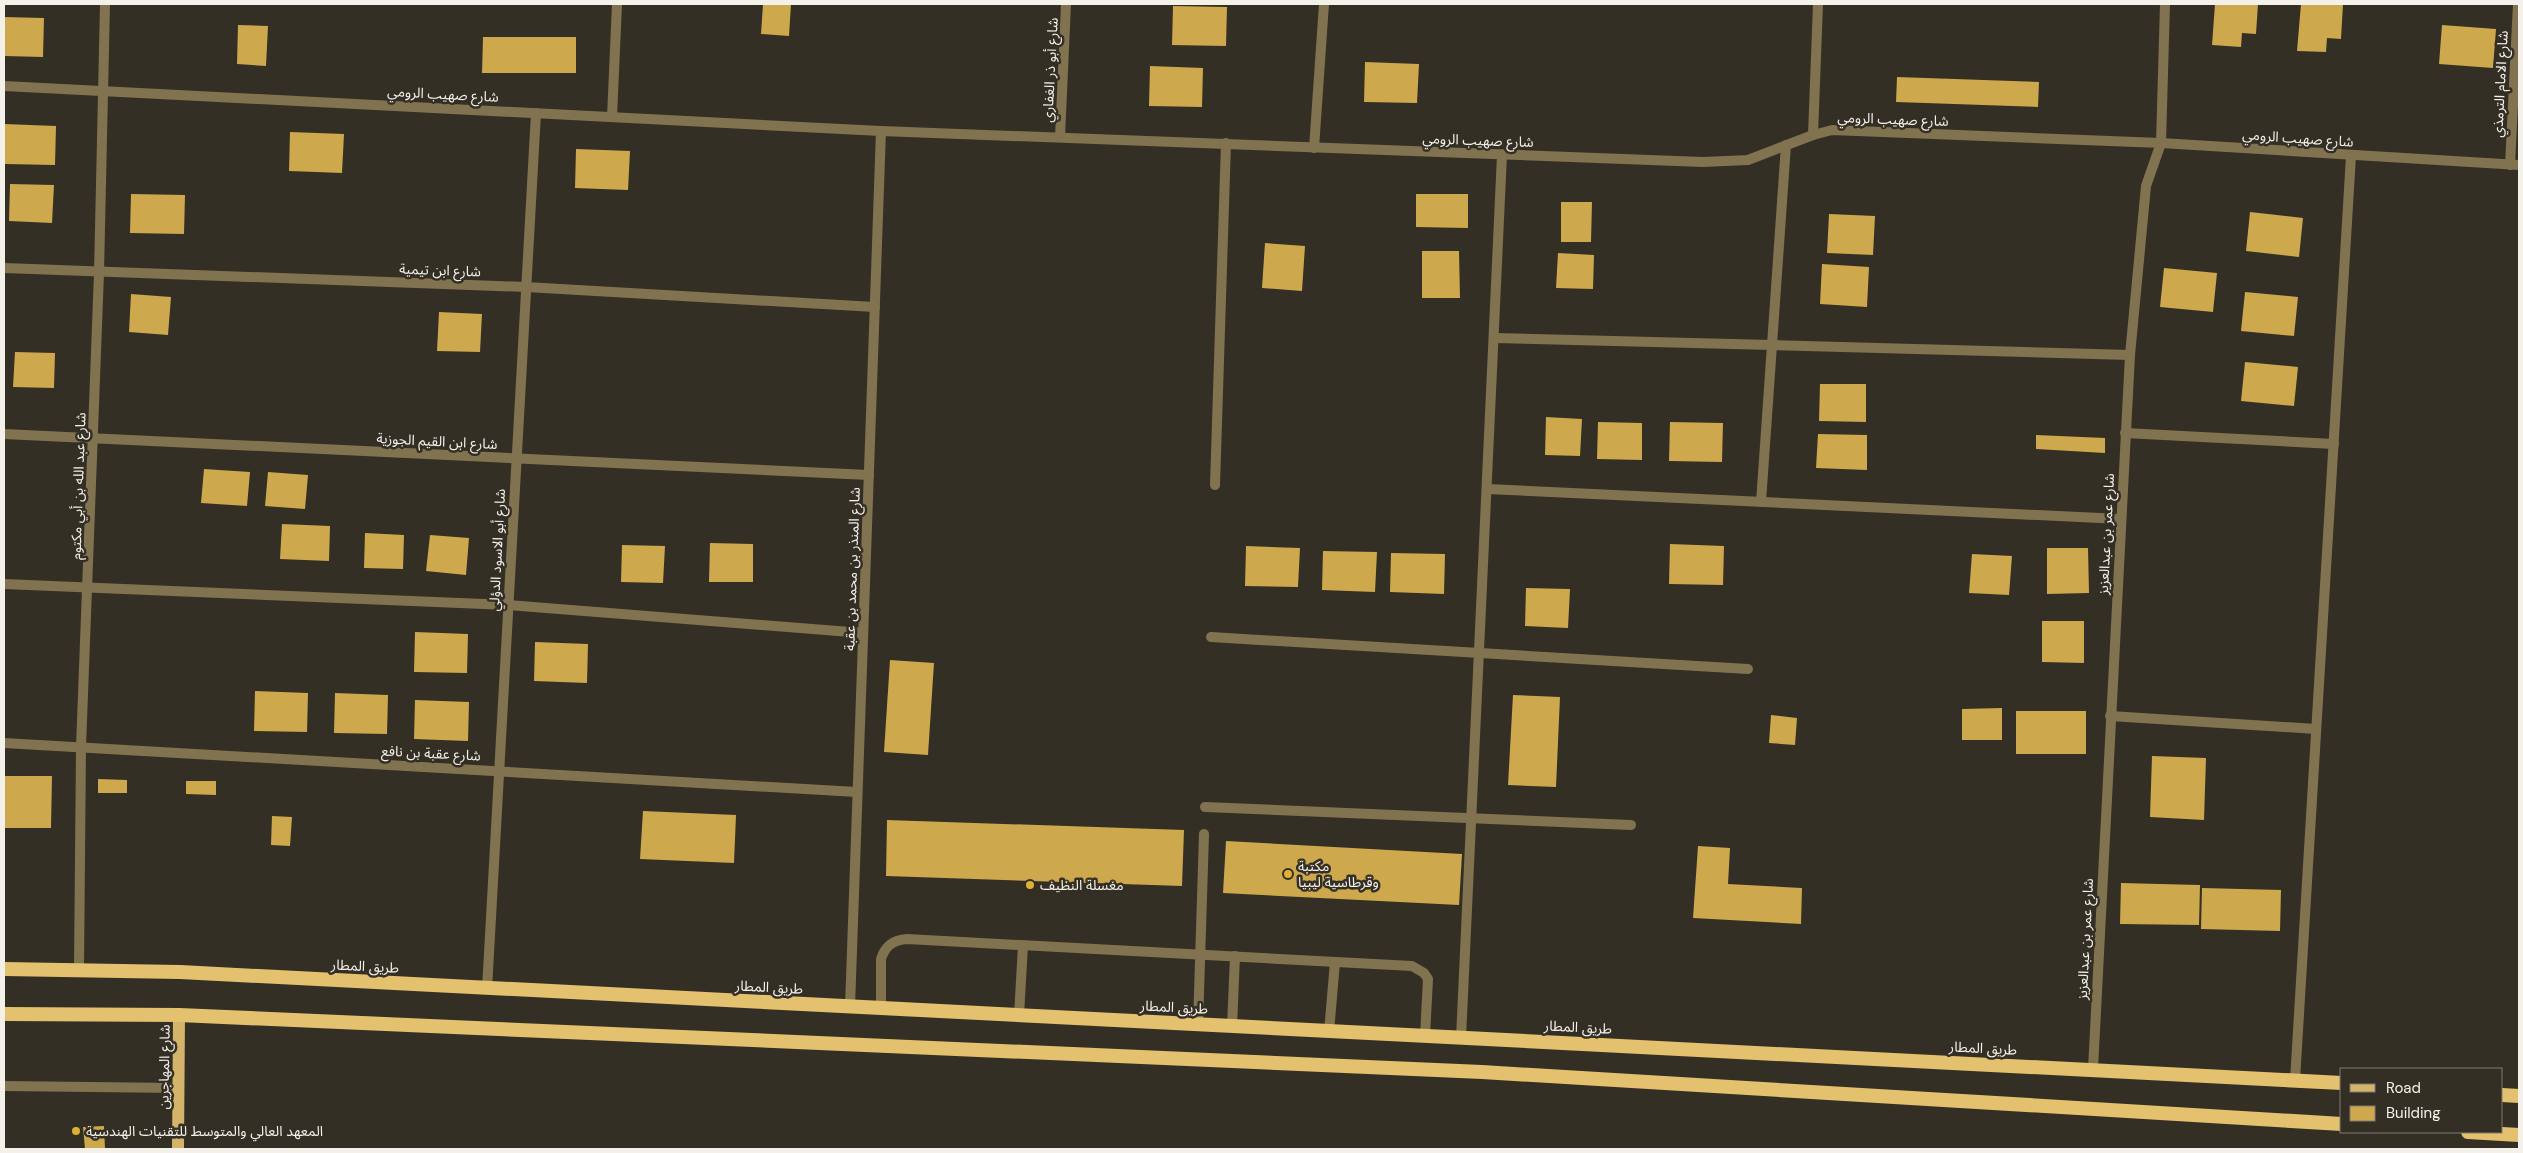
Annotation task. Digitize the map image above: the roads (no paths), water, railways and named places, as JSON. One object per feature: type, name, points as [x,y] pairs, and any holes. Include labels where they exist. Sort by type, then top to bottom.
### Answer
[{"type":"highway","name":"طريق المطار","points":[[4,969],[79,969],[2340,1083]]},
{"type":"highway","points":[[4,1014],[179,1015],[1482,1072],[2340,1124]]},
{"type":"highway","points":[[2503,1095],[2519,1096]]},
{"type":"highway","points":[[2485,1133],[2519,1135]]},
{"type":"main road","name":"شارع المهاجرين","points":[[178,1149],[179,1015]]},
{"type":"street","name":"شارع عبد الله بن أبي مكتوم","points":[[79,969],[81,747],[94,438],[105,4]]},
{"type":"street","points":[[612,117],[617,4]]},
{"type":"street","name":"شارع أبو ذر الغفاري","points":[[1060,137],[1066,4]]},
{"type":"street","points":[[1314,148],[1324,4]]},
{"type":"street","points":[[1812,135],[1818,4]]},
{"type":"street","name":"شارع عمر بن عبدالعزيز","points":[[2093,1069],[2130,356],[2146,186],[2161,143],[2165,4]]},
{"type":"street","name":"شارع الامام الترمذي","points":[[2515,165],[2518,4]]},
{"type":"street","name":"شارع صهيب الرومي","points":[[4,86],[881,131],[1704,162],[1748,160],[1812,135],[1832,130],[2161,143],[2515,165]]},
{"type":"street","name":"شارع أبو الاسود الدؤلي","points":[[487,989],[536,112]]},
{"type":"street","name":"شارع المنذر بن محمد بن عقبة","points":[[850,1008],[881,131]]},
{"type":"street","points":[[1215,485],[1226,143]]},
{"type":"street","points":[[1761,502],[1786,145]]},
{"type":"street","points":[[1461,1038],[1502,155]]},
{"type":"street","points":[[2295,1080],[2351,156]]},
{"type":"street","name":"شارع ابن تيمية","points":[[4,268],[99,273],[526,286],[875,307]]},
{"type":"street","points":[[1494,338],[2130,356]]},
{"type":"street","points":[[2125,433],[2334,444]]},
{"type":"street","name":"شارع ابن القيم الجوزية","points":[[4,434],[869,475]]},
{"type":"street","points":[[1487,489],[2121,519]]},
{"type":"street","points":[[4,584],[508,605],[863,633]]},
{"type":"street","points":[[1211,637],[1748,669]]},
{"type":"street","points":[[2110,716],[2316,729]]},
{"type":"street","name":"شارع عقبة بن نافع","points":[[4,743],[858,792]]},
{"type":"street","points":[[1205,806],[1631,826]]},
{"type":"street","points":[[1198,1025],[1204,834]]},
{"type":"street","points":[[881,1009],[881,959],[884,952],[894,942],[907,939],[1412,966],[1424,973],[1429,987],[1425,1036]]},
{"type":"street","points":[[1019,1016],[1023,945]]},
{"type":"street","points":[[1232,1027],[1235,956]]},
{"type":"street","points":[[1329,1032],[1335,962]]},
{"type":"street","points":[[4,1086],[178,1088]]},
{"type":"place","name":"مكتبة وقرطاسية ليبيا","points":[[1288,874]]},
{"type":"place","name":"مغسلة النظيف","points":[[1030,885]]},
{"type":"place","name":"المعهد العالي والمتوسط للتقنيات الهندسية","points":[[76,1131]]}]
